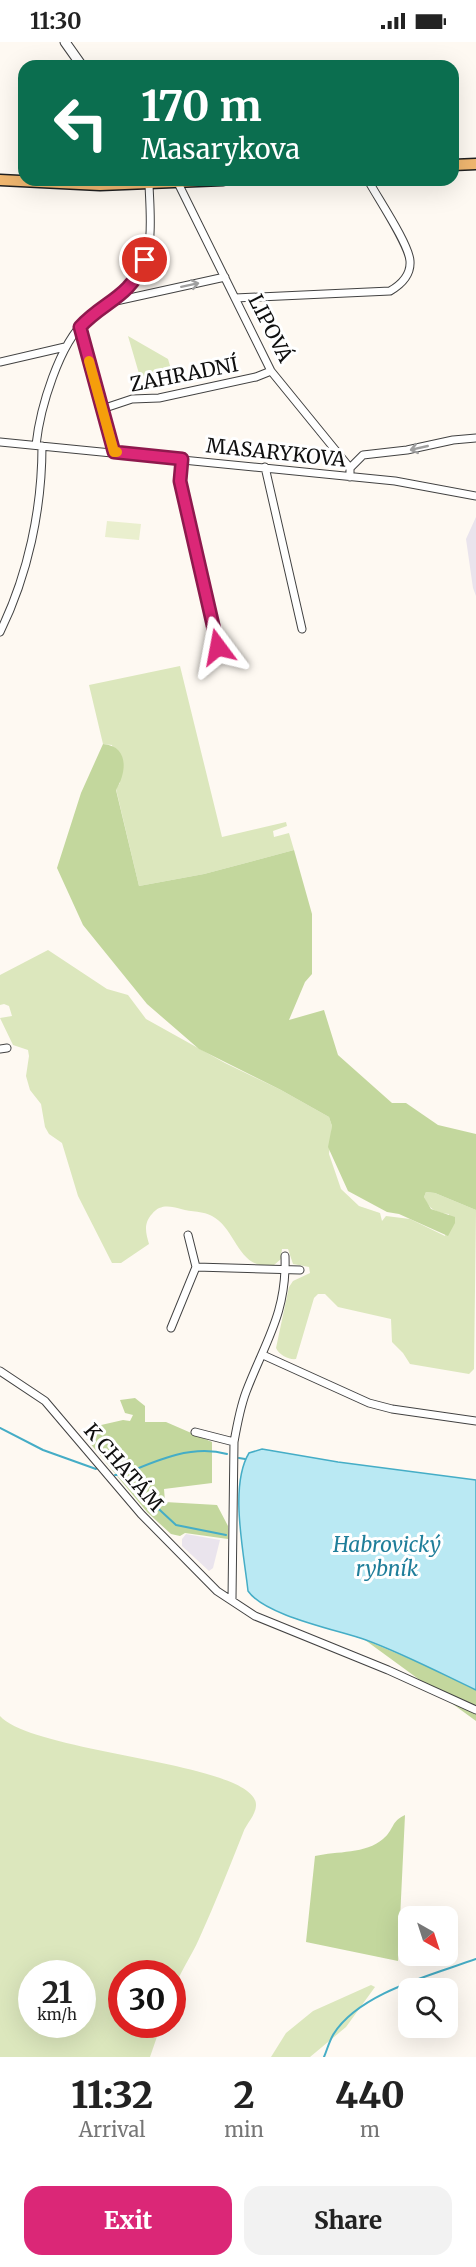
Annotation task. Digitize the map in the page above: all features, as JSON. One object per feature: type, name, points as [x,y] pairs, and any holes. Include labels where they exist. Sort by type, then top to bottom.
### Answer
[{"type":"main road","points":[[459,165],[476,164]]},
{"type":"main road","points":[[0,180],[18,181]]},
{"type":"street","points":[[65,42],[78,60]]},
{"type":"street","points":[[0,632],[17,593],[33,537],[42,481],[39,445],[51,386],[65,348],[80,327],[127,291],[138,277],[145,260],[151,225],[149,186]]},
{"type":"street","name":"LIPOVÁ","points":[[179,186],[271,370],[350,468]]},
{"type":"street","points":[[236,298],[390,291],[401,284],[409,272],[408,251],[371,186]]},
{"type":"street","points":[[113,301],[225,276]]},
{"type":"street","points":[[80,327],[114,452]]},
{"type":"street","points":[[0,362],[65,348]]},
{"type":"street","name":"ZAHRADNÍ","points":[[102,409],[132,399],[159,398],[256,377],[271,370]]},
{"type":"street","points":[[350,477],[350,468],[363,455],[476,438]]},
{"type":"street","name":"MASARYKOVA","points":[[0,442],[265,467],[434,487],[476,496]]},
{"type":"street","points":[[182,459],[180,481],[218,647]]},
{"type":"street","points":[[265,467],[302,628]]},
{"type":"street","points":[[171,1328],[196,1268],[188,1235]]},
{"type":"street","points":[[232,1599],[234,1442],[246,1393],[280,1311],[286,1270],[285,1256]]},
{"type":"street","points":[[196,1268],[300,1270]]},
{"type":"street","points":[[263,1355],[369,1403],[392,1409],[476,1421]]},
{"type":"street","name":"K CHATÁM","points":[[0,1371],[45,1401],[141,1514],[217,1591],[255,1616],[388,1670],[476,1710]]},
{"type":"street","points":[[195,1432],[234,1442]]},
{"type":"shaded area","points":[[476,517],[476,596],[466,539]]},
{"type":"shaded area","points":[[186,1534],[220,1540],[213,1568],[209,1571],[182,1546],[182,1539]]},
{"type":"green space","points":[[128,336],[168,359],[171,369],[140,377]]},
{"type":"green space","points":[[107,521],[141,524],[139,540],[105,537]]},
{"type":"green space","points":[[180,666],[222,837],[286,822],[287,826],[273,831],[274,837],[289,833],[294,850],[204,874],[139,886],[116,789],[120,783],[112,745],[103,744],[89,685]]},
{"type":"green space","points":[[103,744],[118,750],[123,761],[124,768],[116,790],[139,886],[204,874],[294,850],[312,914],[312,974],[305,982],[289,1020],[324,1010],[338,1055],[392,1103],[406,1103],[438,1125],[476,1134],[476,1210],[435,1193],[426,1192],[424,1197],[431,1209],[455,1217],[455,1223],[448,1236],[399,1214],[387,1212],[348,1191],[328,1147],[332,1126],[329,1117],[199,1049],[147,1004],[83,925],[57,868],[81,793]]},
{"type":"green space","points":[[48,950],[107,989],[128,995],[146,1019],[329,1117],[332,1126],[329,1154],[341,1189],[359,1206],[380,1213],[382,1221],[386,1216],[410,1219],[445,1236],[449,1214],[440,1213],[428,1205],[424,1197],[426,1192],[435,1193],[476,1210],[474,1369],[469,1374],[410,1364],[392,1342],[391,1319],[338,1307],[325,1294],[318,1294],[314,1298],[296,1359],[284,1356],[276,1348],[289,1287],[293,1281],[310,1273],[309,1267],[293,1264],[288,1249],[282,1249],[281,1259],[274,1265],[253,1262],[245,1256],[220,1222],[205,1213],[169,1207],[158,1209],[146,1225],[149,1244],[121,1263],[112,1263],[78,1196],[62,1143],[49,1134],[45,1127],[41,1104],[30,1090],[26,1076],[28,1050],[13,1045],[0,1018],[12,1016],[9,1006],[0,1005],[0,975]]},
{"type":"green space","points":[[135,1398],[145,1406],[145,1422],[166,1422],[212,1442],[212,1483],[164,1489],[165,1502],[217,1505],[228,1526],[228,1539],[185,1533],[180,1536],[171,1534],[147,1512],[79,1430],[84,1434],[88,1428],[123,1420],[130,1421],[133,1415],[125,1413],[120,1400]]},
{"type":"green space","points":[[365,1640],[446,1674],[476,1690],[476,1721]]},
{"type":"green space","points":[[0,1716],[21,1729],[54,1740],[221,1778],[246,1790],[256,1805],[205,1926],[186,1964],[186,1960],[108,1960],[108,2038],[157,2038],[150,2057],[0,2057]]},
{"type":"green space","points":[[405,1815],[401,1906],[398,1906],[398,1961],[306,1942],[315,1856],[360,1850],[376,1844],[387,1836],[397,1820]]},
{"type":"green space","points":[[371,1985],[375,1987],[346,2027],[310,2057],[271,2057],[286,2033],[313,2011]]},
{"type":"water","name":"Habrovický rybník","points":[[262,1449],[338,1462],[476,1480],[476,1690],[380,1645],[285,1615],[257,1600],[248,1591],[241,1539],[240,1483],[249,1453]]},
{"type":"waterway","points":[[0,1428],[43,1450],[96,1469]]},
{"type":"waterway","points":[[122,1475],[160,1460],[187,1453],[214,1451],[227,1454]]},
{"type":"waterway","points":[[239,1458],[245,1459]]},
{"type":"waterway","points":[[115,1475],[122,1475],[176,1525],[226,1535]]},
{"type":"waterway","points":[[324,2057],[333,2035],[345,2020],[360,2008],[397,1987],[476,1959]]},
{"type":"slow traffic","points":[[89,361],[114,452],[117,452]]},
{"type":"route","points":[[145,260],[138,277],[127,291],[87,319],[80,327],[114,452],[182,459],[180,481],[218,647]]}]
